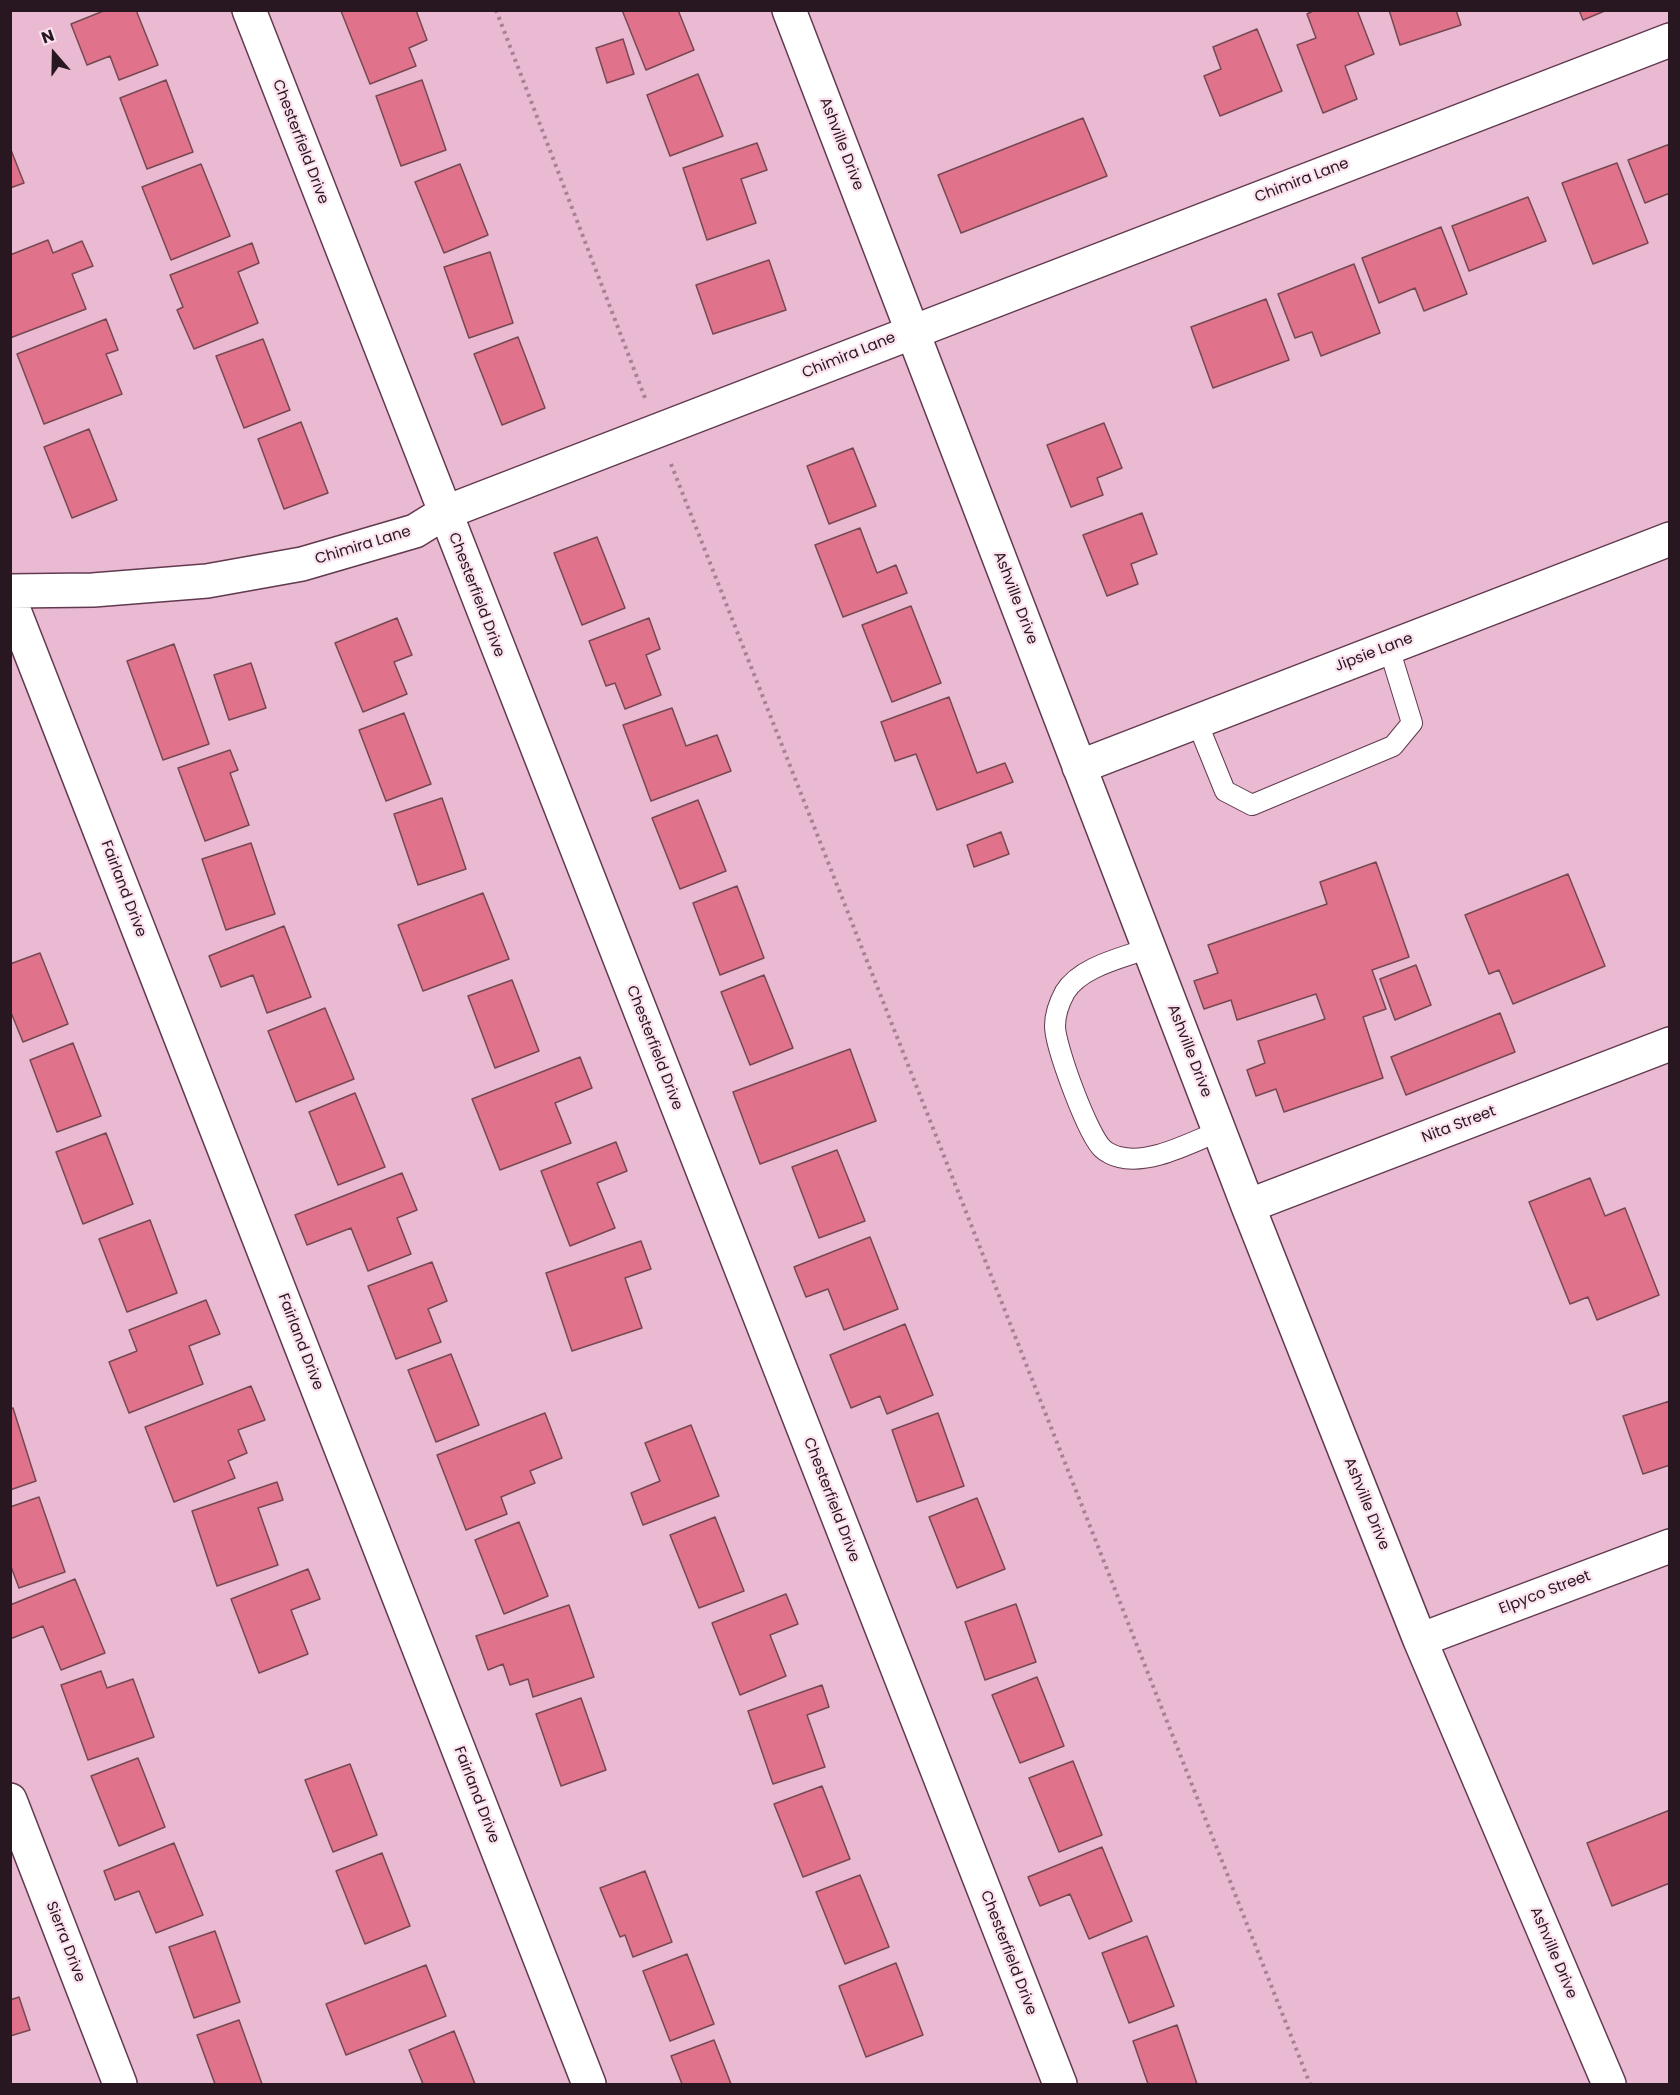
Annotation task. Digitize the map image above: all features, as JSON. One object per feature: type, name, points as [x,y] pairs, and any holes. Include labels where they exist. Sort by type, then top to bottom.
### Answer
[{"type":"street","name":"Chesterfield Drive","points":[[249,10],[1060,2085]]},
{"type":"street","name":"Ashville Drive","points":[[789,10],[1248,1206],[1420,1640],[1608,2085]]},
{"type":"street","name":"Chimira Lane","points":[[10,591],[93,590],[207,581],[302,564],[414,531],[444,513],[1670,40]]},
{"type":"street","name":"Jipsie Lane","points":[[1079,767],[1670,539]]},
{"type":"street","name":"Fairland Drive","points":[[10,600],[589,2085]]},
{"type":"street","name":"Nita Street","points":[[1248,1206],[1670,1044]]},
{"type":"street","name":"Elpyco Street","points":[[1420,1640],[1670,1546]]},
{"type":"street","name":"Sierra Drive","points":[[10,1800],[120,2085]]},
{"type":"lane","points":[[1197,722],[1225,791],[1252,805],[1393,746],[1412,723],[1389,648]]},
{"type":"lane","points":[[1149,948],[1085,973],[1067,989],[1056,1008],[1054,1028],[1059,1053],[1090,1131],[1102,1148],[1118,1157],[1137,1158],[1160,1153],[1220,1131]]},
{"type":"path","points":[[496,10],[658,432],[1310,2085]]},
{"type":"building","points":[[106,10],[136,10],[158,65],[119,80],[110,56],[87,65],[71,24]]},
{"type":"building","points":[[416,10],[427,40],[409,48],[416,66],[370,84],[341,11]]},
{"type":"building","points":[[622,10],[678,10],[694,50],[646,70]]},
{"type":"building","points":[[1315,10],[1357,10],[1374,54],[1345,66],[1357,99],[1323,113],[1297,45],[1316,38],[1307,14]]},
{"type":"building","points":[[1389,10],[1456,10],[1461,25],[1400,45]]},
{"type":"building","points":[[1579,10],[1607,10],[1583,20]]},
{"type":"building","points":[[1257,29],[1282,91],[1220,116],[1204,76],[1221,69],[1213,47]]},
{"type":"building","points":[[623,39],[634,74],[607,83],[596,48]]},
{"type":"building","points":[[698,74],[723,136],[670,156],[647,95]]},
{"type":"building","points":[[166,80],[193,152],[147,169],[120,98]]},
{"type":"building","points":[[422,80],[446,150],[401,166],[376,96]]},
{"type":"building","points":[[1083,118],[1107,176],[961,233],[938,175]]},
{"type":"building","points":[[757,143],[767,170],[741,179],[756,223],[707,240],[683,168]]},
{"type":"building","points":[[1670,144],[1670,193],[1645,203],[1628,160]]},
{"type":"building","points":[[10,151],[24,183],[10,188]]},
{"type":"building","points":[[1617,163],[1648,243],[1593,264],[1562,183]]},
{"type":"building","points":[[201,164],[230,236],[171,260],[142,187]]},
{"type":"building","points":[[460,164],[488,235],[444,253],[415,182]]},
{"type":"building","points":[[1528,197],[1546,241],[1469,271],[1452,226]]},
{"type":"building","points":[[1441,227],[1467,294],[1424,311],[1415,288],[1379,303],[1362,258]]},
{"type":"building","points":[[48,240],[53,253],[82,241],[93,266],[72,274],[86,309],[10,338],[10,255]]},
{"type":"building","points":[[252,243],[259,263],[238,272],[258,323],[194,349],[177,310],[183,307],[170,275]]},
{"type":"building","points":[[490,252],[513,323],[469,338],[444,267]]},
{"type":"building","points":[[769,260],[786,310],[713,334],[696,285]]},
{"type":"building","points":[[1354,264],[1380,333],[1321,356],[1312,332],[1295,338],[1278,294]]},
{"type":"building","points":[[1266,299],[1289,360],[1213,388],[1191,327]]},
{"type":"building","points":[[106,319],[118,350],[106,354],[122,394],[44,424],[17,354]]},
{"type":"building","points":[[518,337],[545,408],[502,425],[474,354]]},
{"type":"building","points":[[263,339],[290,410],[244,428],[216,356]]},
{"type":"building","points":[[301,422],[328,493],[284,509],[258,439]]},
{"type":"building","points":[[1104,423],[1122,468],[1097,478],[1103,495],[1071,507],[1047,445]]},
{"type":"building","points":[[89,429],[117,500],[72,518],[44,447]]},
{"type":"building","points":[[853,448],[876,506],[829,524],[807,466]]},
{"type":"building","points":[[1142,513],[1157,554],[1131,564],[1138,584],[1107,596],[1083,535]]},
{"type":"building","points":[[860,528],[877,573],[896,565],[907,593],[843,617],[815,545]]},
{"type":"building","points":[[597,537],[625,608],[582,625],[554,553]]},
{"type":"building","points":[[911,606],[941,683],[892,702],[862,625]]},
{"type":"building","points":[[397,618],[412,655],[394,662],[407,694],[363,712],[335,643]]},
{"type":"building","points":[[649,618],[660,649],[646,655],[661,695],[625,709],[615,683],[606,686],[589,641]]},
{"type":"building","points":[[174,644],[209,744],[163,760],[127,661]]},
{"type":"building","points":[[251,663],[266,708],[229,720],[214,675]]},
{"type":"building","points":[[949,697],[977,773],[1005,763],[1013,782],[937,810],[916,754],[895,761],[881,722]]},
{"type":"building","points":[[672,708],[686,746],[717,735],[731,771],[651,801],[623,725]]},
{"type":"building","points":[[404,713],[431,784],[386,801],[359,730]]},
{"type":"building","points":[[230,750],[238,770],[230,773],[249,825],[205,841],[178,768]]},
{"type":"building","points":[[442,798],[466,869],[418,885],[394,814]]},
{"type":"building","points":[[698,800],[726,871],[680,889],[652,818]]},
{"type":"building","points":[[1001,832],[1009,854],[974,867],[967,845]]},
{"type":"building","points":[[251,843],[275,914],[226,930],[202,859]]},
{"type":"building","points":[[1376,862],[1409,957],[1372,970],[1386,1009],[1363,1017],[1383,1078],[1284,1112],[1276,1089],[1256,1096],[1247,1070],[1265,1063],[1258,1041],[1325,1019],[1316,994],[1237,1020],[1231,1000],[1204,1009],[1194,981],[1218,973],[1208,945],[1327,904],[1320,882]]},
{"type":"building","points":[[1568,874],[1605,966],[1513,1004],[1499,970],[1489,974],[1465,915]]},
{"type":"building","points":[[737,886],[764,958],[720,975],[693,903]]},
{"type":"building","points":[[483,893],[509,959],[423,991],[398,925]]},
{"type":"building","points":[[284,926],[311,997],[267,1013],[253,975],[221,987],[209,956]]},
{"type":"building","points":[[40,953],[68,1024],[23,1042],[10,1010],[10,964]]},
{"type":"building","points":[[1416,965],[1431,1005],[1395,1020],[1380,979]]},
{"type":"building","points":[[764,975],[793,1048],[750,1065],[721,992]]},
{"type":"building","points":[[512,980],[539,1051],[495,1068],[468,996]]},
{"type":"building","points":[[325,1008],[354,1079],[296,1102],[268,1031]]},
{"type":"building","points":[[1500,1013],[1515,1052],[1406,1095],[1391,1057]]},
{"type":"building","points":[[73,1043],[101,1116],[57,1132],[30,1060]]},
{"type":"building","points":[[850,1049],[876,1121],[760,1164],[733,1092]]},
{"type":"building","points":[[580,1057],[592,1088],[555,1103],[571,1143],[500,1170],[472,1099]]},
{"type":"building","points":[[355,1093],[385,1167],[338,1185],[309,1112]]},
{"type":"building","points":[[106,1133],[133,1204],[83,1224],[56,1152]]},
{"type":"building","points":[[616,1142],[627,1171],[597,1183],[615,1228],[570,1246],[541,1171]]},
{"type":"building","points":[[837,1150],[865,1221],[819,1238],[792,1167]]},
{"type":"building","points":[[402,1173],[417,1210],[397,1218],[411,1254],[368,1271],[351,1228],[307,1245],[295,1215]]},
{"type":"building","points":[[1590,1178],[1605,1216],[1625,1208],[1659,1295],[1597,1320],[1588,1297],[1570,1304],[1529,1202]]},
{"type":"building","points":[[150,1220],[177,1293],[127,1312],[99,1239]]},
{"type":"building","points":[[870,1237],[898,1309],[844,1330],[828,1289],[806,1297],[794,1267]]},
{"type":"building","points":[[641,1241],[651,1269],[625,1278],[642,1328],[572,1351],[546,1273]]},
{"type":"building","points":[[432,1262],[447,1301],[428,1309],[441,1342],[396,1359],[368,1286]]},
{"type":"building","points":[[206,1300],[220,1334],[189,1346],[203,1384],[129,1413],[109,1362],[137,1351],[129,1330]]},
{"type":"building","points":[[905,1324],[933,1395],[887,1414],[880,1396],[851,1408],[830,1355]]},
{"type":"building","points":[[451,1354],[479,1425],[436,1442],[408,1370]]},
{"type":"building","points":[[251,1386],[265,1420],[238,1430],[247,1453],[228,1461],[235,1478],[174,1502],[145,1427]]},
{"type":"building","points":[[1670,1401],[1670,1465],[1643,1474],[1623,1416]]},
{"type":"building","points":[[13,1408],[36,1481],[10,1490],[10,1409]]},
{"type":"building","points":[[545,1413],[562,1458],[530,1471],[535,1483],[501,1497],[507,1514],[466,1530],[437,1455]]},
{"type":"building","points":[[938,1413],[964,1486],[917,1502],[892,1430]]},
{"type":"building","points":[[691,1425],[719,1496],[643,1525],[631,1493],[660,1481],[645,1443]]},
{"type":"building","points":[[277,1482],[283,1500],[258,1508],[278,1565],[217,1586],[192,1511]]},
{"type":"building","points":[[39,1497],[65,1572],[19,1588],[10,1564],[10,1507]]},
{"type":"building","points":[[977,1498],[1005,1569],[957,1588],[929,1517]]},
{"type":"building","points":[[715,1517],[744,1591],[699,1608],[670,1535]]},
{"type":"building","points":[[519,1522],[548,1596],[504,1614],[475,1540]]},
{"type":"building","points":[[308,1569],[320,1599],[291,1610],[308,1654],[259,1673],[231,1599]]},
{"type":"building","points":[[75,1579],[105,1653],[61,1670],[43,1626],[10,1639],[10,1605]]},
{"type":"building","points":[[786,1594],[798,1624],[770,1635],[786,1676],[740,1695],[712,1623]]},
{"type":"building","points":[[1016,1604],[1036,1662],[985,1680],[965,1622]]},
{"type":"building","points":[[569,1605],[594,1677],[533,1697],[528,1679],[510,1685],[503,1664],[488,1670],[476,1636]]},
{"type":"building","points":[[101,1671],[107,1688],[133,1679],[154,1737],[88,1760],[61,1685]]},
{"type":"building","points":[[1037,1677],[1064,1746],[1020,1763],[992,1695]]},
{"type":"building","points":[[822,1685],[829,1707],[807,1715],[825,1767],[773,1784],[748,1711]]},
{"type":"building","points":[[581,1698],[606,1770],[561,1786],[536,1714]]},
{"type":"building","points":[[138,1758],[165,1827],[119,1846],[91,1776]]},
{"type":"building","points":[[1073,1761],[1102,1835],[1059,1852],[1029,1778]]},
{"type":"building","points":[[350,1764],[377,1835],[333,1852],[305,1780]]},
{"type":"building","points":[[822,1786],[850,1859],[803,1877],[774,1804]]},
{"type":"building","points":[[1670,1810],[1670,1883],[1612,1906],[1587,1843]]},
{"type":"building","points":[[174,1843],[203,1915],[156,1933],[139,1891],[115,1900],[104,1871]]},
{"type":"building","points":[[1102,1847],[1132,1921],[1089,1939],[1070,1894],[1040,1906],[1028,1877]]},
{"type":"building","points":[[382,1853],[410,1926],[365,1944],[336,1871]]},
{"type":"building","points":[[645,1871],[672,1942],[633,1957],[625,1935],[620,1937],[600,1888]]},
{"type":"building","points":[[860,1875],[889,1947],[845,1964],[816,1892]]},
{"type":"building","points":[[215,1931],[240,2002],[194,2018],[169,1947]]},
{"type":"building","points":[[1147,1936],[1174,2006],[1129,2023],[1102,1953]]},
{"type":"building","points":[[687,1954],[714,2024],[670,2041],[643,1971]]},
{"type":"building","points":[[896,1963],[923,2035],[866,2057],[839,1986]]},
{"type":"building","points":[[426,1965],[446,2016],[346,2055],[326,2004]]},
{"type":"building","points":[[19,1997],[30,2030],[10,2036],[10,2000]]},
{"type":"building","points":[[239,2020],[262,2084],[215,2084],[197,2035]]},
{"type":"building","points":[[1177,2025],[1197,2084],[1148,2084],[1133,2041]]},
{"type":"building","points":[[454,2031],[475,2084],[423,2084],[409,2050]]},
{"type":"building","points":[[714,2040],[731,2084],[682,2084],[671,2056]]}]
